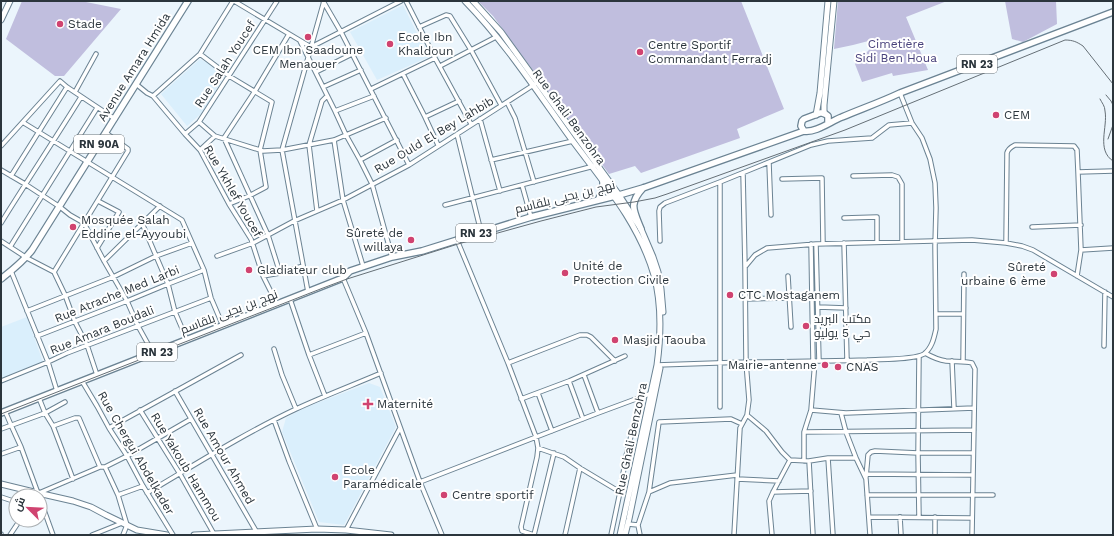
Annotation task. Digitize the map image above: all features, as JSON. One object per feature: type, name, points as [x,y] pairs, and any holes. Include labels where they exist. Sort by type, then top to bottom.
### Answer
[{"type":"main road","points":[[1,20],[10,1]]},
{"type":"main road","name":"Avenue Amara Hmida","points":[[1,279],[26,258],[60,207],[188,1]]},
{"type":"main road","name":"Rue Ghali Benzohra","points":[[465,1],[535,84],[641,229],[658,272],[664,325],[659,365],[620,535]]},
{"type":"main road","name":"Rue Ghali Benzohra","points":[[473,1],[501,32],[573,141],[595,166],[603,181],[616,196],[639,235],[654,275],[660,308],[659,365]]},
{"type":"main road","points":[[816,115],[820,93],[828,1]]},
{"type":"main road","points":[[828,123],[824,105],[834,1]]},
{"type":"main road","name":"RN 23","points":[[828,123],[1113,12]]},
{"type":"main road","points":[[794,134],[804,119],[820,113],[826,115]]},
{"type":"main road","name":"RN 23","points":[[826,115],[842,117]]},
{"type":"main road","name":"نهج بن يحيى بلقاسم","points":[[3,412],[290,300],[336,277],[343,278],[350,271],[364,266],[392,257],[422,251],[531,217],[643,188],[794,134],[826,125],[828,123]]},
{"type":"main road","points":[[801,124],[801,128],[804,131]]},
{"type":"main road","points":[[598,200],[603,191],[603,181]]},
{"type":"main road","points":[[641,229],[634,210],[634,202],[636,196],[643,188]]},
{"type":"main road","name":"Rue Ghali Benzohra","points":[[625,535],[653,393]]},
{"type":"main road","points":[[1,484],[14,488]]},
{"type":"main road","points":[[48,497],[73,501],[91,507],[106,516],[137,530],[167,535]]},
{"type":"main road","points":[[194,535],[239,534],[256,531],[346,530],[391,535]]},
{"type":"street","points":[[153,96],[200,54],[234,1],[311,47]]},
{"type":"street","name":"Rue Salah Youcef","points":[[185,134],[199,122],[277,1]]},
{"type":"street","points":[[324,1],[371,89],[409,165]]},
{"type":"street","points":[[308,292],[282,150],[324,1]]},
{"type":"street","points":[[311,47],[401,1]]},
{"type":"street","points":[[406,1],[435,58],[472,124]]},
{"type":"street","points":[[419,27],[448,15],[450,16],[502,105]]},
{"type":"street","points":[[224,138],[289,34]]},
{"type":"street","points":[[440,66],[496,37]]},
{"type":"street","points":[[300,40],[346,135],[372,184],[392,257]]},
{"type":"street","points":[[75,92],[96,54]]},
{"type":"street","points":[[200,54],[229,76],[272,102],[260,150],[266,186],[250,196],[229,204]]},
{"type":"street","points":[[316,72],[352,54]]},
{"type":"street","points":[[371,89],[435,58]]},
{"type":"street","points":[[323,86],[361,70]]},
{"type":"street","points":[[403,74],[438,146]]},
{"type":"street","points":[[1,146],[24,123],[60,81],[81,97],[115,119]]},
{"type":"street","name":"Rue Ykhlef Youcef","points":[[136,84],[153,96],[200,150],[229,204],[253,243],[263,276],[277,304]]},
{"type":"street","name":"Rue Ould El Bey Lahbib","points":[[217,256],[253,243],[317,210],[343,200],[409,165],[535,84]]},
{"type":"street","points":[[11,176],[67,87]]},
{"type":"street","points":[[659,365],[890,359],[919,357],[928,350],[933,341],[936,329],[935,183],[930,159],[922,138],[912,123],[900,94]]},
{"type":"street","points":[[317,210],[309,145],[322,101],[327,96]]},
{"type":"street","points":[[335,111],[374,96]]},
{"type":"street","points":[[1,223],[25,184],[54,142],[81,97]]},
{"type":"street","points":[[425,117],[459,101]]},
{"type":"street","points":[[507,102],[515,118],[534,182]]},
{"type":"street","points":[[10,247],[97,108]]},
{"type":"street","points":[[199,122],[215,136],[263,151],[282,150],[334,140],[386,118]]},
{"type":"street","points":[[480,119],[500,191]]},
{"type":"street","points":[[24,123],[182,220],[204,270],[222,326]]},
{"type":"street","points":[[660,241],[658,214],[659,209],[665,203],[744,173],[811,145],[828,141],[872,138],[889,124],[912,123]]},
{"type":"street","points":[[54,272],[128,150],[106,133]]},
{"type":"street","points":[[457,134],[481,232]]},
{"type":"street","points":[[200,150],[215,136]]},
{"type":"street","points":[[224,138],[268,235],[280,273]]},
{"type":"street","points":[[334,140],[343,200],[364,266]]},
{"type":"street","points":[[360,160],[397,140]]},
{"type":"street","points":[[491,160],[573,141]]},
{"type":"street","points":[[1006,242],[1008,150],[1015,146],[1074,146],[1077,150],[1081,225],[1081,250],[1077,276]]},
{"type":"street","points":[[769,163],[771,215]]},
{"type":"street","points":[[445,206],[595,166]]},
{"type":"street","points":[[1,170],[60,207],[70,216],[84,223],[127,301],[138,326],[153,353]]},
{"type":"street","points":[[1078,172],[1113,171]]},
{"type":"street","points":[[734,535],[740,428],[747,415],[749,400],[746,362],[744,173]]},
{"type":"street","points":[[853,176],[892,175],[898,177],[902,184],[902,242]]},
{"type":"street","points":[[782,180],[822,178],[823,244]]},
{"type":"street","points":[[720,182],[720,407]]},
{"type":"street","points":[[522,185],[531,217]]},
{"type":"street","points":[[97,248],[119,212],[98,201]]},
{"type":"street","points":[[104,261],[160,206]]},
{"type":"street","points":[[844,218],[877,217],[877,242]]},
{"type":"street","points":[[142,223],[168,284],[175,312],[187,340]]},
{"type":"street","points":[[1032,226],[1081,225]]},
{"type":"street","points":[[457,240],[508,363],[536,437],[538,448],[521,527],[522,531],[524,532],[534,535],[554,453]]},
{"type":"street","points":[[745,267],[755,255],[767,248],[811,244],[877,242],[972,240],[1006,242],[1032,250],[1113,297]]},
{"type":"street","points":[[1,241],[26,258],[54,272],[65,295],[75,322],[87,345],[97,375]]},
{"type":"street","points":[[27,311],[113,277],[156,256],[192,243]]},
{"type":"street","points":[[844,243],[847,360]]},
{"type":"street","points":[[811,244],[816,361]]},
{"type":"street","points":[[804,461],[804,432],[811,410],[816,361],[818,307],[816,244]]},
{"type":"street","points":[[1081,250],[1113,248]]},
{"type":"street","points":[[263,276],[280,273],[303,266]]},
{"type":"street","name":"Rue Atrache Med Larbi","points":[[37,336],[204,270]]},
{"type":"street","points":[[11,271],[48,362],[57,391]]},
{"type":"street","points":[[963,361],[964,274]]},
{"type":"street","points":[[788,276],[791,327]]},
{"type":"street","points":[[343,278],[366,333],[420,482],[442,535]]},
{"type":"street","points":[[1104,346],[1106,292]]},
{"type":"street","name":"Rue Amara Boudali","points":[[1,382],[87,345],[212,298]]},
{"type":"street","points":[[746,299],[790,298]]},
{"type":"street","points":[[290,300],[325,396]]},
{"type":"street","points":[[818,307],[846,308]]},
{"type":"street","points":[[936,314],[963,314]]},
{"type":"street","points":[[309,355],[366,333]]},
{"type":"street","points":[[508,363],[580,335],[591,337],[615,361]]},
{"type":"street","points":[[274,349],[296,409]]},
{"type":"street","points":[[925,353],[946,361],[963,361],[972,363],[975,369],[972,535]]},
{"type":"street","points":[[109,428],[241,355]]},
{"type":"street","points":[[521,399],[584,375],[625,356]]},
{"type":"street","points":[[919,357],[919,517]]},
{"type":"street","points":[[952,361],[954,408]]},
{"type":"street","points":[[148,493],[274,420],[325,396],[381,374]]},
{"type":"street","points":[[584,375],[598,413]]},
{"type":"street","name":"Rue Chergui Abdelkader","points":[[82,381],[173,535]]},
{"type":"street","points":[[569,381],[583,418]]},
{"type":"street","name":"Rue Amour Ahmed","points":[[175,391],[256,531]]},
{"type":"street","points":[[538,393],[552,431]]},
{"type":"street","points":[[420,482],[583,418],[653,393]]},
{"type":"street","points":[[39,398],[45,413],[53,426],[73,479]]},
{"type":"street","points":[[1,429],[45,413],[65,402]]},
{"type":"street","points":[[611,535],[626,456],[638,408]]},
{"type":"street","points":[[811,410],[842,412],[974,408]]},
{"type":"street","name":"Rue Yakoub Hammou","points":[[140,410],[180,474],[214,534]]},
{"type":"street","points":[[3,412],[21,447],[36,488]]},
{"type":"street","points":[[842,412],[846,432],[866,479]]},
{"type":"street","points":[[747,415],[766,431],[790,460],[809,461],[828,458],[856,458]]},
{"type":"street","points":[[53,426],[74,418],[79,418],[100,467]]},
{"type":"street","points":[[48,490],[100,467],[105,467],[191,419]]},
{"type":"street","points":[[640,535],[638,525],[649,492],[659,422],[732,419],[742,424]]},
{"type":"street","points":[[274,420],[289,461],[320,531]]},
{"type":"street","points":[[346,530],[400,428]]},
{"type":"street","points":[[804,432],[974,430]]},
{"type":"street","points":[[2,452],[21,447]]},
{"type":"street","points":[[538,448],[564,456],[580,468],[620,492]]},
{"type":"street","points":[[870,535],[866,474],[868,455],[871,452],[973,453]]},
{"type":"street","points":[[828,458],[833,535]]},
{"type":"street","points":[[772,535],[770,501],[773,492],[790,460]]},
{"type":"street","points":[[809,461],[813,535]]},
{"type":"street","points":[[105,467],[118,495],[127,525],[123,535]]},
{"type":"street","points":[[565,535],[580,468]]},
{"type":"street","points":[[866,474],[973,475]]},
{"type":"street","points":[[649,492],[670,483],[737,477],[779,482]]},
{"type":"street","points":[[118,495],[144,486]]},
{"type":"street","points":[[773,492],[811,491]]},
{"type":"street","points":[[867,495],[993,495]]},
{"type":"street","points":[[869,517],[972,518]]},
{"type":"street","points":[[900,517],[901,535]]},
{"type":"street","points":[[935,518],[935,535]]},
{"type":"street","points":[[48,522],[53,535]]},
{"type":"street","points":[[92,535],[122,523]]},
{"type":"street","points":[[628,524],[638,525]]},
{"type":"shaded area","name":"Ecole Ibn Khaldoun","points":[[403,5],[429,57],[377,80],[350,32]]},
{"type":"shaded area","points":[[200,59],[226,73],[202,113],[187,126],[161,94]]},
{"type":"shaded area","points":[[27,317],[43,362],[1,378],[1,327]]},
{"type":"shaded area","name":"Ecole Paramédicale","points":[[369,383],[380,387],[396,427],[344,525],[319,522],[282,432],[286,418],[304,408]]},
{"type":"green space","name":"Stade","points":[[22,1],[81,1],[121,9],[64,76],[55,76],[6,39]]},
{"type":"green space","name":"Centre Sportif Commandant Ferradj","points":[[478,1],[741,1],[784,109],[737,129],[740,138],[641,173],[635,166],[609,174],[493,16]]},
{"type":"green space","name":"Cimetière Sidi Ben Houa","points":[[838,1],[947,1],[906,17],[928,70],[893,76],[892,73],[862,82],[855,64],[874,45],[876,39],[834,49]]},
{"type":"green space","points":[[1005,1],[1056,1],[1057,24],[1023,42],[1012,39]]},
{"type":"tram line","points":[[1,414],[347,279],[458,244],[541,221],[596,207],[634,202],[667,194],[845,130],[1065,40],[1070,40],[1083,46],[1113,84]]},
{"type":"tram line","points":[[1106,95],[1113,105]]},
{"type":"tram line","points":[[1100,99],[1104,106],[1106,117],[1104,138],[1105,151],[1113,161]]},
{"type":"tram line","points":[[1108,139],[1113,125]]},
{"type":"place","name":"Stade","points":[[60,24]]},
{"type":"place","name":"CEM Ibn Saadoune Menaouer","points":[[308,37]]},
{"type":"place","name":"Ecole Ibn Khaldoun","points":[[390,44]]},
{"type":"place","name":"Centre Sportif Commandant Ferradj","points":[[640,52]]},
{"type":"place","name":"CEM","points":[[996,115]]},
{"type":"place","name":"Mosquée Salah Eddine el-Ayyoubi","points":[[73,227]]},
{"type":"place","name":"Sûreté de willaya","points":[[411,240]]},
{"type":"place","name":"Gladiateur club","points":[[249,270]]},
{"type":"place","name":"Unité de Protection Civile","points":[[565,273]]},
{"type":"place","name":"Sûreté urbaine 6 ème","points":[[1054,274]]},
{"type":"place","name":"CTC Mostaganem","points":[[730,295]]},
{"type":"place","name":"مكتب البريد حي 5 يوليو","points":[[806,326]]},
{"type":"place","name":"Masjid Taouba","points":[[615,340]]},
{"type":"place","name":"Mairie-antenne","points":[[825,365]]},
{"type":"place","name":"CNAS","points":[[838,367]]},
{"type":"place","name":"Maternité","points":[[368,404]]},
{"type":"place","name":"Ecole Paramédicale","points":[[335,477]]},
{"type":"place","name":"Centre sportif","points":[[444,495]]}]
